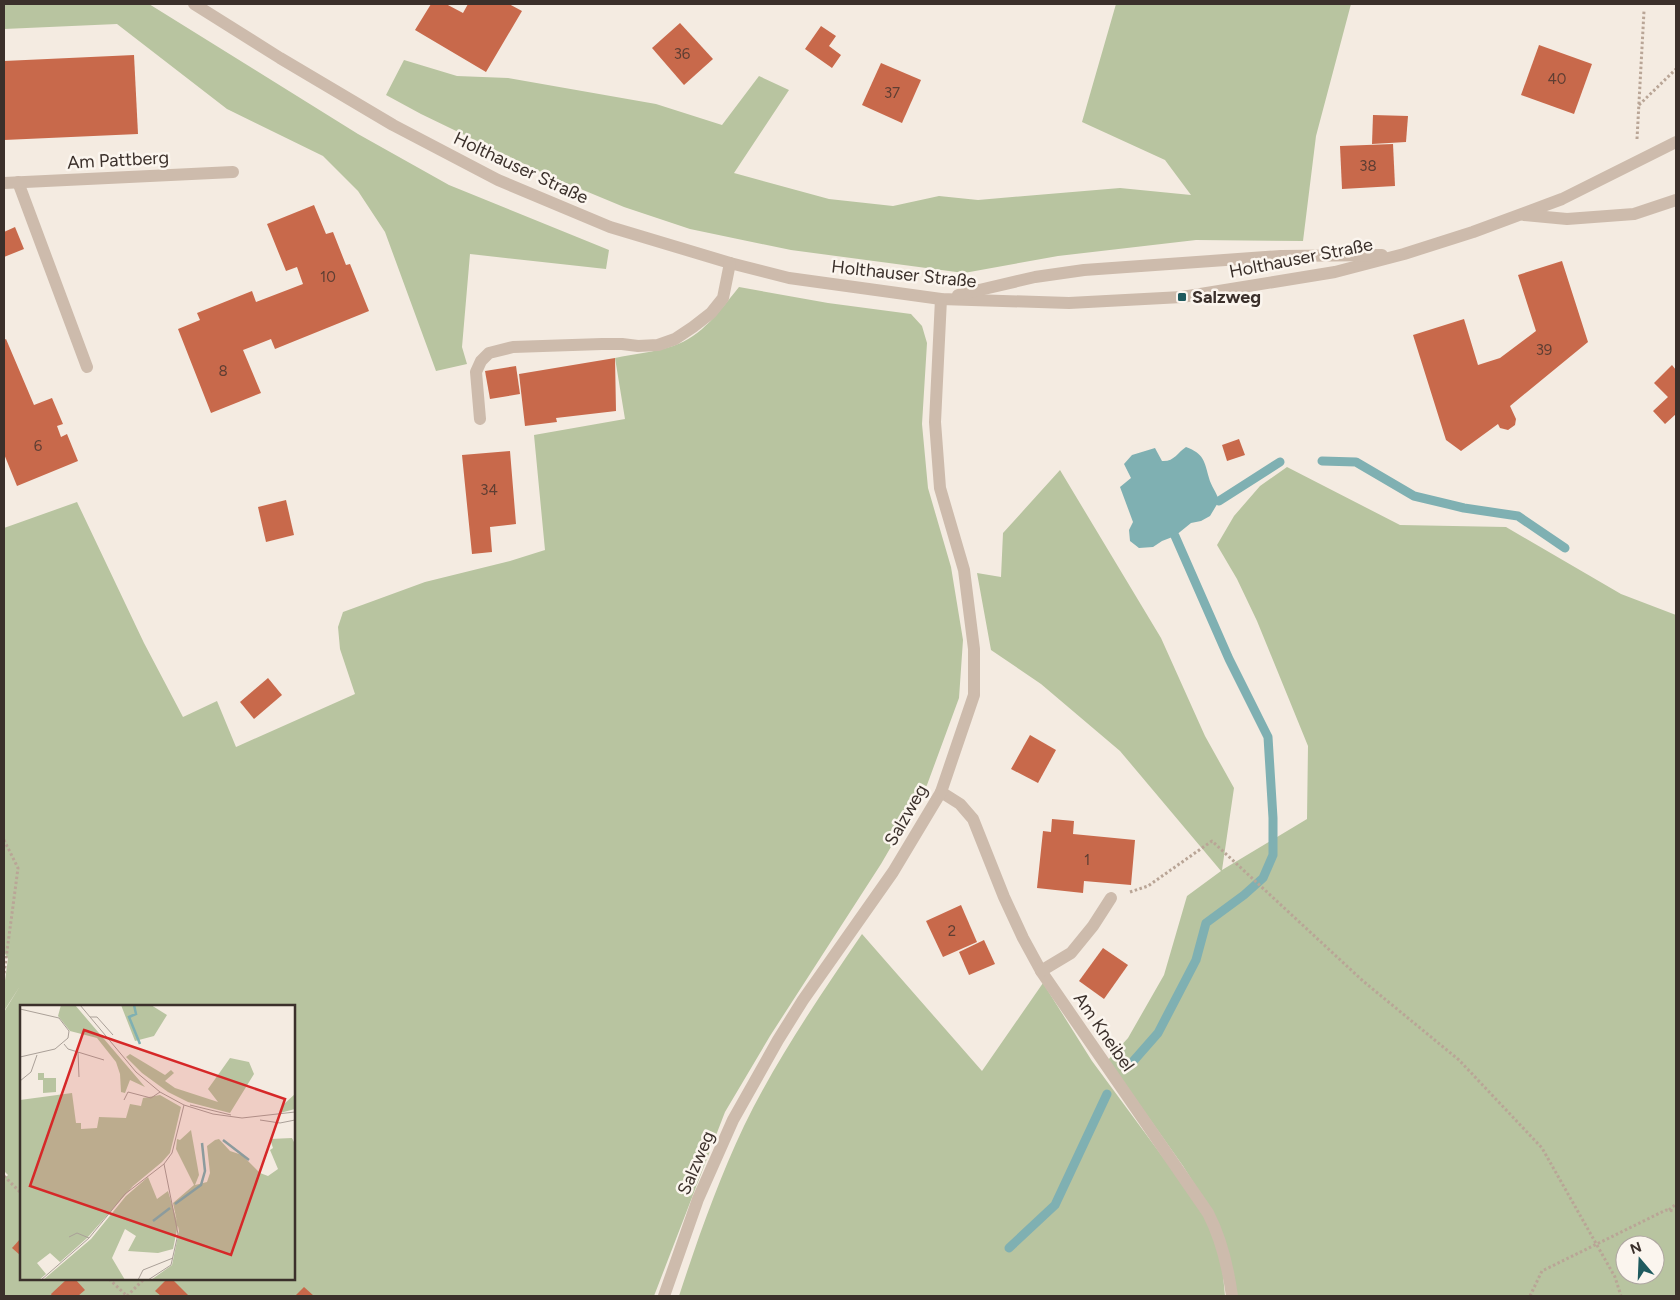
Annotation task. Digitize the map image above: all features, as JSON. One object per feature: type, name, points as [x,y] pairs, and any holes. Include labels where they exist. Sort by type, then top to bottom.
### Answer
[{"type":"street","name":"Holthauser Straße","points":[[194,4],[393,125],[498,180],[610,227],[730,263],[789,278],[941,299],[1070,303],[1182,297],[1335,272],[1404,254],[1473,232],[1562,199],[1676,142]]},
{"type":"street","name":"Am Pattberg","points":[[4,183],[233,172]]},
{"type":"street","points":[[18,182],[87,367]]},
{"type":"street","points":[[1519,215],[1567,219],[1634,214],[1676,200]]},
{"type":"street","points":[[941,299],[1035,277],[1084,270],[1281,256],[1404,254]]},
{"type":"street","points":[[480,419],[476,372],[480,361],[489,353],[513,347],[602,344],[658,345],[675,339],[693,328],[711,313],[723,298],[730,263]]},
{"type":"street","name":"Salzweg","points":[[664,1296],[698,1200],[733,1120],[803,1000],[893,872],[941,792],[974,695],[974,649],[964,570],[940,488],[935,422],[941,299]]},
{"type":"street","name":"Am Kneibel","points":[[941,792],[960,804],[973,819],[1008,905],[1041,971],[1208,1213],[1217,1230],[1222,1247],[1232,1296]]},
{"type":"street","points":[[1041,971],[1071,953],[1093,926],[1111,898]]},
{"type":"path","points":[[1636,162],[1644,11]]},
{"type":"path","points":[[1638,106],[1676,69]]},
{"type":"path","points":[[4,840],[18,868],[4,974]]},
{"type":"path","points":[[1111,898],[1148,886],[1212,841],[1363,981],[1459,1060],[1542,1148],[1615,1277],[1621,1296]]},
{"type":"path","points":[[4,1176],[20,1192]]},
{"type":"path","points":[[1530,1296],[1542,1271],[1668,1210],[1676,1204]]},
{"type":"path","points":[[1668,1210],[1676,1211]]},
{"type":"path","points":[[110,1280],[127,1296],[143,1280]]},
{"type":"green space","points":[[4,4],[149,4],[358,134],[449,185],[609,250],[606,269],[470,254],[462,347],[467,364],[436,371],[385,232],[358,191],[323,156],[227,109],[117,24],[4,29]]},
{"type":"green space","points":[[1116,4],[1351,4],[1316,136],[1303,241],[1196,240],[1058,256],[964,273],[791,250],[690,229],[624,207],[547,175],[386,95],[404,60],[457,76],[508,78],[656,104],[722,125],[759,76],[789,90],[734,173],[829,199],[893,206],[939,196],[978,200],[1120,188],[1191,195],[1165,160],[1082,122]]},
{"type":"green space","points":[[739,287],[828,303],[911,314],[922,326],[927,343],[922,424],[928,488],[951,567],[963,640],[959,698],[927,785],[881,864],[770,1036],[725,1112],[654,1296],[4,1296],[4,1179],[8,1175],[4,1171],[4,1012],[20,986],[4,1011],[4,988],[8,958],[5,954],[4,962],[4,528],[77,502],[144,643],[183,717],[217,701],[236,747],[355,694],[340,649],[338,627],[343,612],[425,582],[510,561],[545,550],[534,435],[625,419],[615,358],[659,350],[683,342],[702,329]]},
{"type":"green space","points":[[1287,467],[1400,525],[1506,527],[1621,594],[1676,615],[1676,1296],[1236,1296],[1212,1212],[1183,1166],[1108,1060],[1128,1038],[1164,975],[1187,896],[1221,871],[1120,751],[1041,684],[991,650],[977,573],[1001,577],[1003,533],[1060,470],[1161,638],[1205,736],[1234,788],[1222,870],[1307,819],[1308,746],[1257,621],[1237,579],[1217,545],[1234,516],[1260,486]]},
{"type":"green space","points":[[862,934],[982,1071],[1043,983],[1092,1061],[1204,1213],[1218,1247],[1225,1296],[679,1296],[709,1210],[744,1126],[770,1076]]},
{"type":"water","points":[[1186,447],[1196,452],[1202,458],[1219,501],[1210,516],[1201,521],[1191,523],[1175,536],[1153,547],[1139,548],[1130,541],[1129,530],[1133,522],[1120,487],[1131,478],[1124,464],[1132,455],[1155,448],[1162,461],[1170,460]]},
{"type":"building","points":[[431,4],[446,4],[463,13],[468,4],[509,4],[522,11],[486,72],[415,30]]},
{"type":"building","points":[[680,23],[713,59],[684,85],[652,48]]},
{"type":"building","points":[[821,26],[836,36],[829,46],[841,55],[832,68],[805,49]]},
{"type":"building","points":[[1539,45],[1592,64],[1574,114],[1521,95]]},
{"type":"building","points":[[134,55],[138,134],[4,140],[4,61]]},
{"type":"building","points":[[881,63],[921,80],[902,123],[862,105]]},
{"type":"building","points":[[1373,115],[1408,116],[1406,142],[1372,144]]},
{"type":"building","points":[[1393,144],[1395,186],[1342,189],[1340,146]]},
{"type":"building","points":[[314,205],[326,234],[333,232],[346,265],[350,264],[369,311],[275,349],[271,339],[243,350],[261,393],[211,413],[178,329],[200,320],[197,313],[252,291],[256,302],[303,284],[297,267],[286,271],[267,224]]},
{"type":"building","points":[[15,227],[24,249],[4,257],[4,232]]},
{"type":"building","points":[[1562,261],[1588,342],[1510,406],[1516,419],[1515,425],[1508,430],[1500,428],[1498,424],[1461,451],[1446,440],[1413,335],[1464,319],[1478,365],[1500,358],[1536,331],[1518,275]]},
{"type":"building","points":[[6,339],[34,405],[52,398],[63,424],[57,426],[61,437],[67,434],[78,461],[17,486],[4,454],[4,340]]},
{"type":"building","points":[[615,358],[616,411],[556,418],[557,422],[525,426],[519,374]]},
{"type":"building","points":[[1672,365],[1676,370],[1676,414],[1665,424],[1653,411],[1668,397],[1654,383]]},
{"type":"building","points":[[516,366],[520,394],[490,399],[485,371]]},
{"type":"building","points":[[1239,439],[1245,455],[1227,461],[1222,445]]},
{"type":"building","points":[[510,451],[516,524],[490,527],[492,552],[472,554],[462,455]]},
{"type":"building","points":[[286,500],[294,535],[266,542],[258,507]]},
{"type":"building","points":[[268,678],[282,695],[254,719],[240,702]]},
{"type":"building","points":[[1030,735],[1056,750],[1038,783],[1011,769]]},
{"type":"building","points":[[1052,819],[1074,821],[1073,834],[1135,840],[1131,885],[1084,881],[1083,893],[1037,888],[1043,831],[1051,832]]},
{"type":"building","points":[[961,905],[977,942],[943,957],[926,921]]},
{"type":"building","points":[[984,940],[995,964],[969,975],[959,952]]},
{"type":"building","points":[[1103,948],[1128,965],[1104,999],[1079,981]]},
{"type":"building","points":[[20,1239],[20,1255],[12,1248]]},
{"type":"building","points":[[66,1280],[76,1280],[85,1290],[78,1296],[52,1296],[51,1294]]},
{"type":"building","points":[[166,1280],[173,1280],[189,1296],[161,1296],[155,1291]]},
{"type":"building","points":[[304,1287],[314,1296],[295,1296]]},
{"type":"waterway","points":[[1322,461],[1356,462],[1414,496],[1464,508],[1518,516],[1565,548]]},
{"type":"waterway","points":[[1219,501],[1280,462]]},
{"type":"waterway","points":[[1129,1066],[1158,1033],[1196,960],[1206,923],[1244,895],[1263,878],[1273,855],[1273,818],[1268,737],[1229,659],[1175,536]]},
{"type":"waterway","points":[[1009,1248],[1055,1205],[1107,1094]]},
{"type":"place","name":"Salzweg","points":[[1182,297]]}]
